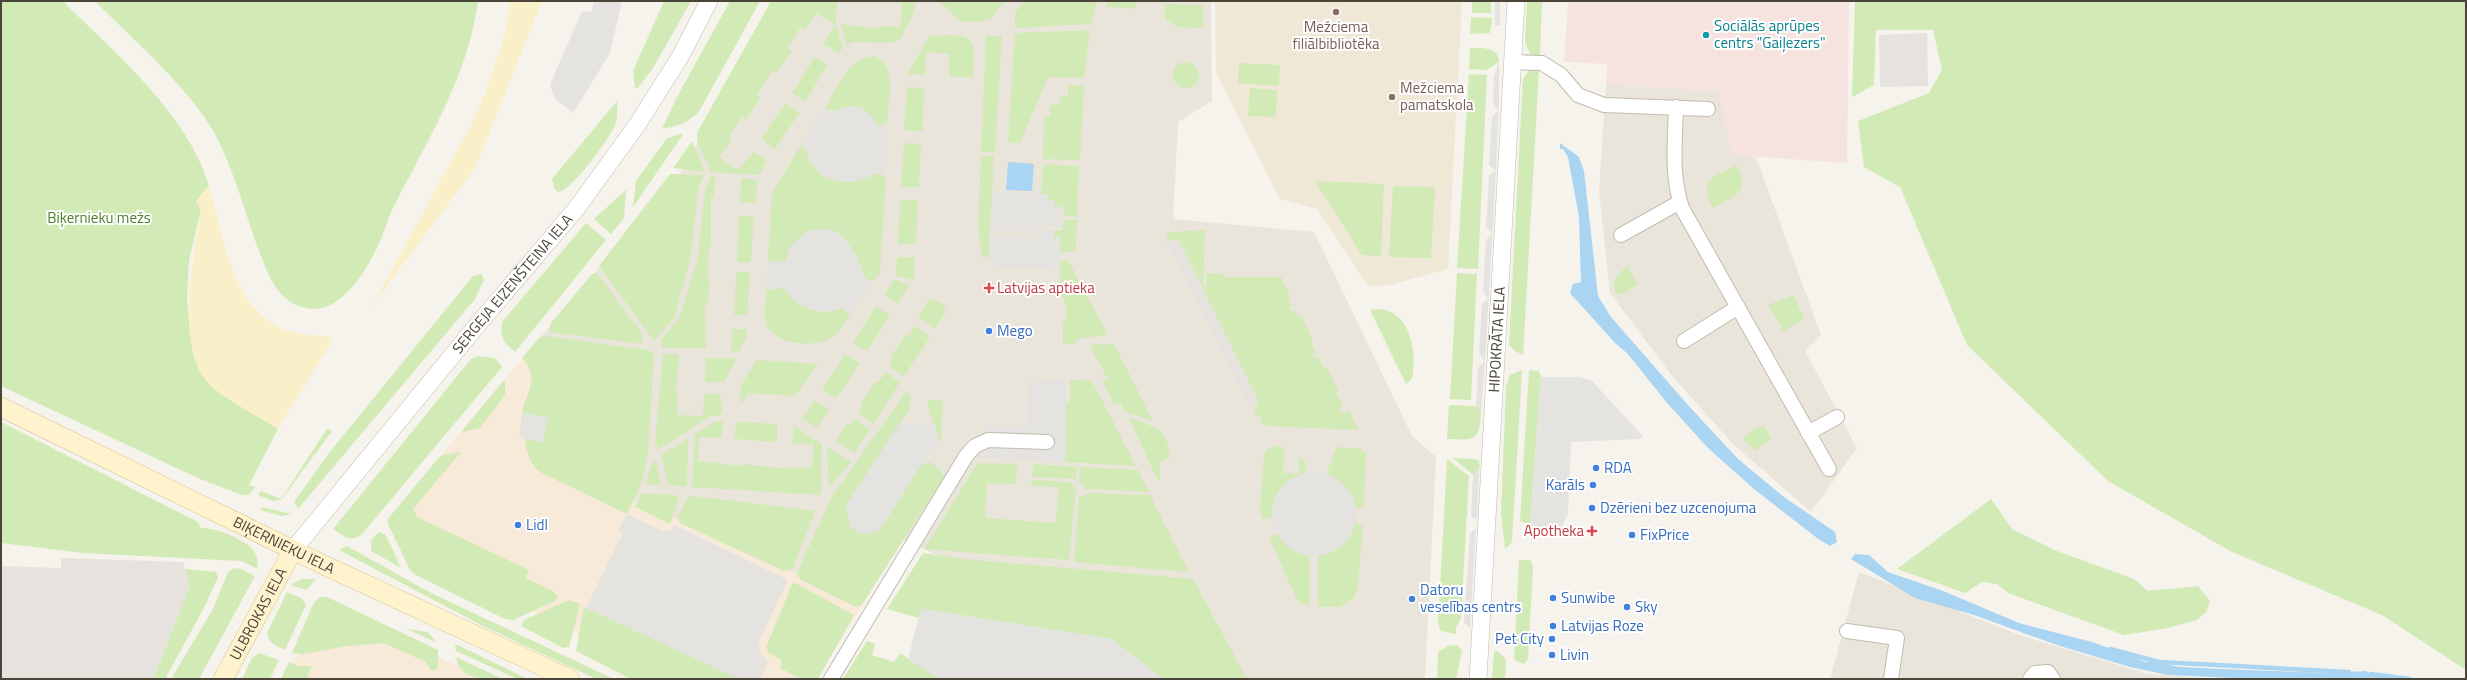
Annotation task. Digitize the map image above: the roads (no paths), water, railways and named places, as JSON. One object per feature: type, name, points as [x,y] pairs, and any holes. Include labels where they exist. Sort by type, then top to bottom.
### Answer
[{"type":"main road","name":"BIĶERNIEKU IELA","points":[[1,407],[293,550],[570,679]]},
{"type":"main road","name":"ULBROKAS IELA","points":[[223,679],[293,550]]},
{"type":"street","name":"SERGEJA EIZENŠTEINA IELA","points":[[293,550],[474,329],[576,210],[637,125],[680,57],[709,1]]},
{"type":"street","name":"HIPOKRĀTA IELA","points":[[1478,679],[1516,1]]},
{"type":"street","points":[[1513,62],[1542,64],[1560,75],[1578,94],[1604,105],[1708,109]]},
{"type":"street","points":[[1676,107],[1674,170],[1680,202],[1828,469]]},
{"type":"street","points":[[1621,235],[1680,202]]},
{"type":"street","points":[[1684,341],[1738,307]]},
{"type":"street","points":[[1808,433],[1837,417]]},
{"type":"street","points":[[831,679],[975,446],[988,440],[1046,442]]},
{"type":"street","points":[[1847,631],[1897,638],[1891,679]]},
{"type":"street","points":[[2030,679],[2040,672],[2048,672],[2053,679]]},
{"type":"water","points":[[1560,143],[1579,157],[1584,171],[1598,296],[1611,317],[1687,404],[1738,459],[1784,497],[1835,532],[1837,542],[1830,546],[1817,538],[1754,489],[1708,448],[1668,404],[1627,353],[1616,344],[1570,293],[1573,284],[1581,282],[1579,217],[1568,157],[1563,149],[1560,149]]},
{"type":"water","points":[[1008,162],[1034,164],[1032,191],[1006,190]]},
{"type":"water","points":[[1855,554],[1869,555],[1888,572],[1943,591],[2019,623],[2092,642],[2146,662],[2157,662],[2179,667],[2244,670],[2328,673],[2366,671],[2369,673],[2408,679],[2256,679],[2168,675],[2130,667],[2057,645],[1974,615],[1915,598],[1851,559]]},
{"type":"waterway","points":[[2110,649],[2159,662],[2349,672]]},
{"type":"waterway","points":[[2371,674],[2410,679]]},
{"type":"place","name":"Mežciema filiālbibliotēka","points":[[1336,12]]},
{"type":"place","name":"Sociālās aprūpes centrs \"Gaiļezers\"","points":[[1706,35]]},
{"type":"place","name":"Mežciema pamatskola","points":[[1392,97]]},
{"type":"place","name":"Latvijas aptieka","points":[[989,288]]},
{"type":"place","name":"Mego","points":[[989,331]]},
{"type":"place","name":"RDA","points":[[1596,468]]},
{"type":"place","name":"Karāls","points":[[1593,485]]},
{"type":"place","name":"Dzērieni bez uzcenojuma","points":[[1592,508]]},
{"type":"place","name":"Lidl","points":[[518,525]]},
{"type":"place","name":"Apotheka","points":[[1592,531]]},
{"type":"place","name":"FixPrice","points":[[1632,535]]},
{"type":"place","name":"Sunwibe","points":[[1553,598]]},
{"type":"place","name":"Datoru veselības centrs","points":[[1412,599]]},
{"type":"place","name":"Sky","points":[[1627,607]]},
{"type":"place","name":"Latvijas Roze","points":[[1553,626]]},
{"type":"place","name":"Pet City","points":[[1552,639]]},
{"type":"place","name":"Livin","points":[[1552,655]]},
{"type":"park label","name":"Biķernieku mežs","points":[[99,218]]}]
